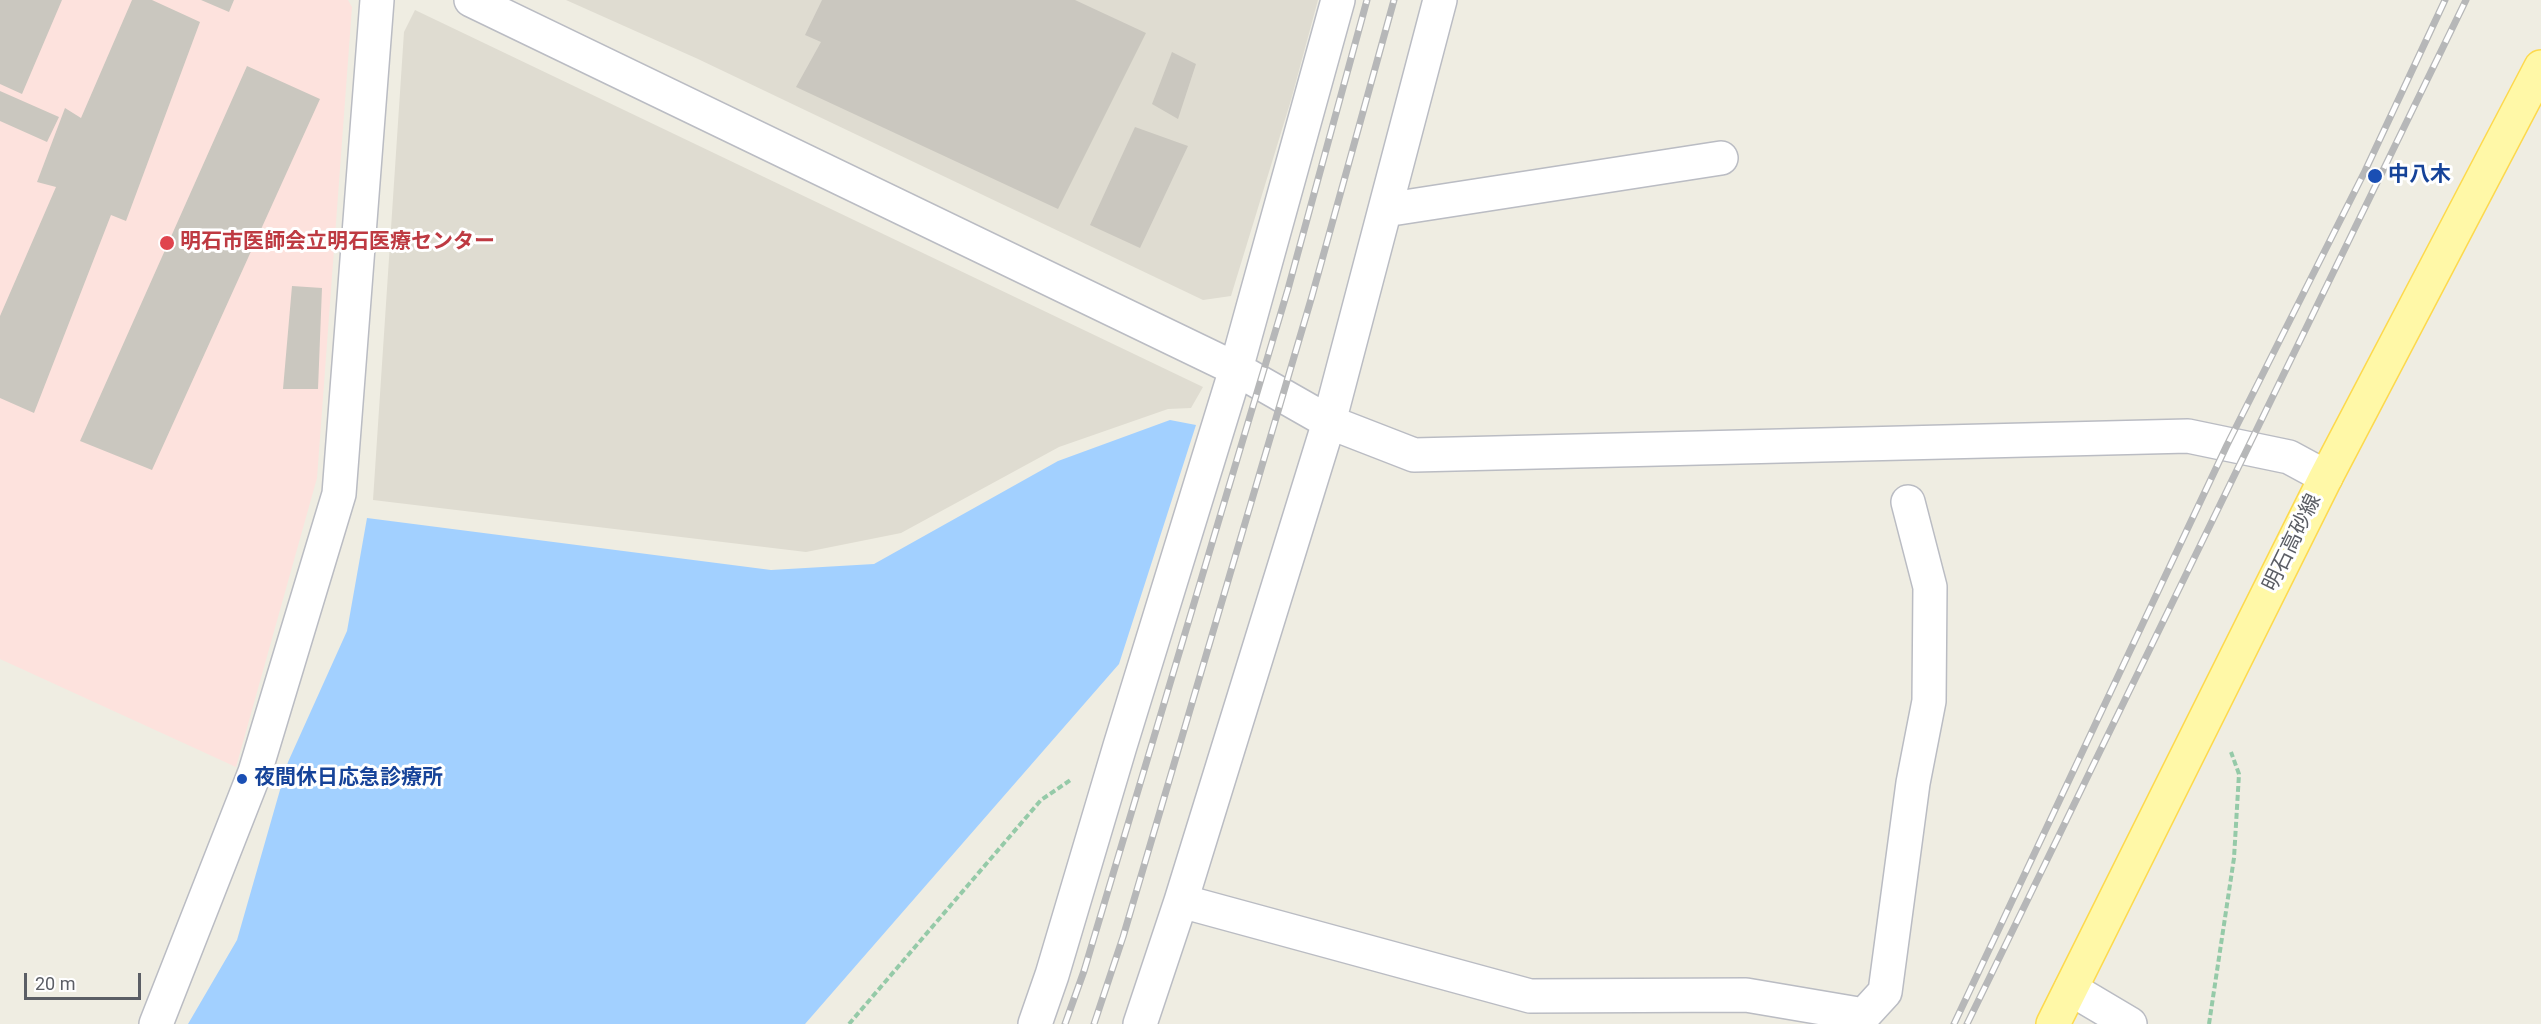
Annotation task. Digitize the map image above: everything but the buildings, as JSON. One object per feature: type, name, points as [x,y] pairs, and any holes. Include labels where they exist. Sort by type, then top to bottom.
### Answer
[{"type":"main road","name":"明石高砂線","points":[[2053,1024],[2326,477],[2541,67]]},
{"type":"street","points":[[156,1024],[255,772],[339,494],[377,0]]},
{"type":"street","points":[[471,0],[1236,369],[1329,422],[1414,455],[2188,436],[2289,457],[2326,477]]},
{"type":"street","points":[[1035,1024],[1052,975],[1236,369],[1338,0]]},
{"type":"street","points":[[1140,1024],[1182,901],[1329,422],[1440,0]]},
{"type":"street","points":[[1385,210],[1721,158]]},
{"type":"street","points":[[1182,901],[1529,1010],[1746,995],[1864,1015],[1885,992],[1913,783],[1929,701],[1930,587],[1908,502]]},
{"type":"street","points":[[2071,989],[2130,1024]]},
{"type":"path","points":[[2209,1024],[2234,858],[2239,774],[2213,706]]},
{"type":"path","points":[[849,1024],[1041,800],[1120,746]]},
{"type":"shaded area","name":"明石市医師会立明石医療センター","points":[[0,0],[348,0],[352,7],[317,478],[236,767],[0,659]]},
{"type":"shaded area","points":[[566,0],[1318,0],[1291,100],[1231,296],[1203,300],[698,59]]},
{"type":"shaded area","points":[[415,10],[1203,387],[1191,408],[1168,409],[1059,447],[901,533],[806,552],[373,500],[404,32]]},
{"type":"water","points":[[1170,420],[1196,425],[1119,664],[805,1024],[188,1024],[237,940],[288,762],[347,631],[367,518],[771,570],[874,564],[1058,461]]},
{"type":"railway","points":[[1065,1024],[1084,971],[1288,289],[1367,0]]},
{"type":"railway","points":[[1094,1024],[1123,937],[1312,296],[1394,0]]},
{"type":"railway","points":[[1954,1024],[2227,445],[2365,171],[2445,0]]},
{"type":"railway","points":[[1967,1024],[2466,0]]},
{"type":"place","name":"中八木","points":[[2375,176]]},
{"type":"place","name":"明石市医師会立明石医療センター","points":[[167,243]]},
{"type":"place","name":"夜間休日応急診療所","points":[[242,779]]}]
